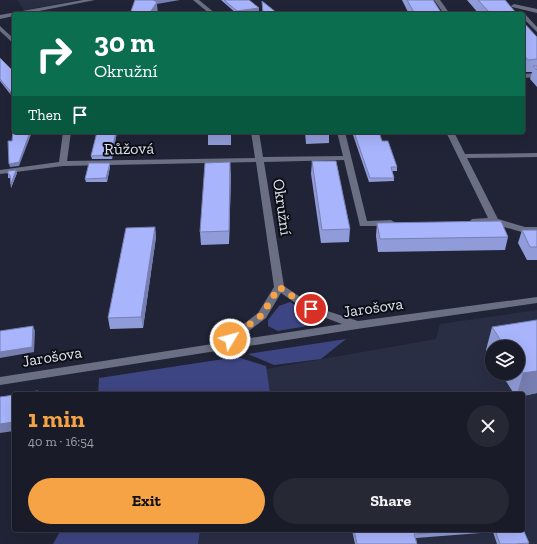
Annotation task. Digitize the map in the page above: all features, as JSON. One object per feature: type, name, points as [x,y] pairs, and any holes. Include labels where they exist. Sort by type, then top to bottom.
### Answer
[{"type":"street","points":[[26,12],[92,0]]},
{"type":"street","points":[[196,0],[211,12]]},
{"type":"street","points":[[437,0],[446,12]]},
{"type":"street","points":[[514,6],[516,3],[523,0]]},
{"type":"street","points":[[514,6],[537,11]]},
{"type":"street","points":[[514,6],[519,12]]},
{"type":"street","points":[[0,17],[12,15]]},
{"type":"street","points":[[525,18],[537,30]]},
{"type":"street","points":[[0,28],[12,40]]},
{"type":"street","points":[[525,76],[537,75]]},
{"type":"street","points":[[63,164],[67,134]]},
{"type":"street","name":"Okružní","points":[[255,134],[279,287]]},
{"type":"street","points":[[341,134],[363,224],[401,223]]},
{"type":"street","points":[[451,134],[494,221]]},
{"type":"street","points":[[463,156],[537,155]]},
{"type":"street","name":"Růžová","points":[[0,172],[63,164],[347,158]]},
{"type":"street","points":[[463,222],[494,221],[525,230],[537,230]]},
{"type":"street","points":[[220,347],[262,315],[279,287],[311,309],[357,325]]},
{"type":"street","name":"Jarošova","points":[[0,381],[357,325],[537,300]]},
{"type":"shaded area","points":[[17,0],[78,0],[24,10]]},
{"type":"shaded area","points":[[290,302],[313,317],[312,324],[278,331],[268,326],[268,320],[279,306]]},
{"type":"shaded area","points":[[537,310],[537,544],[196,544],[195,532],[525,532],[525,392],[111,392],[266,369],[436,339],[440,324]]},
{"type":"shaded area","points":[[346,339],[321,359],[274,365],[248,354]]},
{"type":"shaded area","points":[[237,357],[266,366],[270,392],[98,392],[99,378]]},
{"type":"shaded area","points":[[60,532],[200,532],[198,544],[53,544]]},
{"type":"building","points":[[135,0],[153,0],[157,2],[150,12],[131,12]]},
{"type":"building","points":[[224,0],[249,0],[259,8],[237,11]]},
{"type":"building","points":[[407,0],[433,0],[441,12],[414,12]]},
{"type":"building","points":[[478,0],[505,0],[515,12],[489,12]]},
{"type":"building","points":[[262,1],[276,12],[263,12]]},
{"type":"building","points":[[525,24],[537,37],[537,59],[528,60],[525,56]]},
{"type":"building","points":[[0,58],[12,70],[12,96],[11,92],[0,79]]},
{"type":"building","points":[[13,134],[29,134],[19,162],[9,164],[8,141],[12,141]]},
{"type":"building","points":[[96,134],[116,134],[111,155],[91,156]]},
{"type":"building","points":[[355,134],[380,134],[382,141],[388,141],[397,167],[391,167],[394,178],[370,178]]},
{"type":"building","points":[[312,161],[336,161],[350,229],[322,230]]},
{"type":"building","points":[[230,162],[229,231],[200,232],[205,163]]},
{"type":"building","points":[[89,163],[110,163],[106,178],[85,179]]},
{"type":"building","points":[[16,170],[11,184],[8,171]]},
{"type":"building","points":[[501,221],[508,237],[380,239],[377,223]]},
{"type":"building","points":[[155,227],[141,317],[108,318],[126,228]]},
{"type":"building","points":[[522,230],[537,230],[537,247],[530,247]]},
{"type":"building","points":[[537,320],[537,371],[525,373],[525,340],[500,340],[492,327]]},
{"type":"building","points":[[33,326],[32,347],[0,352],[0,331]]},
{"type":"building","points":[[12,395],[12,422],[0,424],[0,397]]},
{"type":"building","points":[[354,532],[442,532],[414,534],[417,544],[357,544]]},
{"type":"building","points":[[496,532],[524,532],[529,543],[515,544],[500,544]]},
{"type":"route","points":[[230,339],[262,315],[279,287],[311,309]]}]
